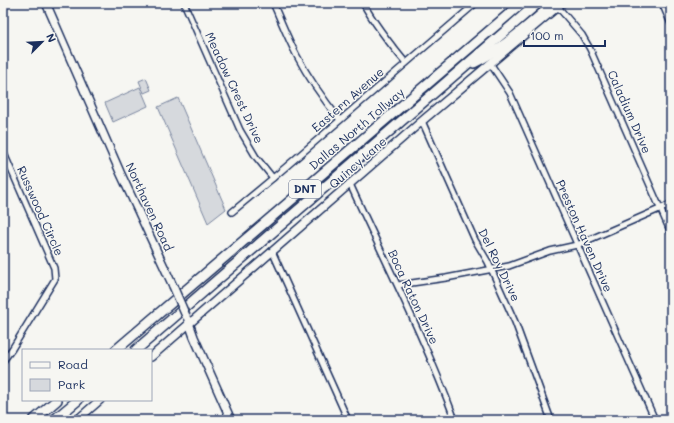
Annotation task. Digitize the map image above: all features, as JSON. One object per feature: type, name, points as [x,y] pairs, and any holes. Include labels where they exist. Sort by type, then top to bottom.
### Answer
[{"type":"highway","name":"Dallas North Tollway","points":[[117,349],[522,3]]},
{"type":"highway","name":"Dallas North Tollway","points":[[137,349],[538,3]]},
{"type":"highway","points":[[462,69],[483,59],[558,4]]},
{"type":"highway","points":[[34,420],[56,401]]},
{"type":"highway","points":[[54,420],[77,401]]},
{"type":"street","name":"Northaven Road","points":[[46,3],[120,172],[190,324],[197,344],[231,420]]},
{"type":"street","name":"Meadow Crest Drive","points":[[184,3],[240,130],[256,158],[273,178]]},
{"type":"street","points":[[273,3],[296,55],[308,76],[340,120]]},
{"type":"street","points":[[363,3],[370,17],[406,63]]},
{"type":"street","points":[[662,3],[671,24]]},
{"type":"street","name":"Eastern Avenue","points":[[232,212],[406,63],[472,4]]},
{"type":"street","name":"Quincy Lane","points":[[152,356],[558,4]]},
{"type":"street","name":"Caladium Drive","points":[[558,4],[582,35],[590,49],[671,233]]},
{"type":"street","name":"Preston Haven Drive","points":[[490,63],[510,93],[655,420]]},
{"type":"street","name":"Del Roy Drive","points":[[422,122],[475,240],[488,262],[515,322],[552,420]]},
{"type":"street","name":"Russwood Circle","points":[[3,151],[54,268],[55,279],[3,361]]},
{"type":"street","name":"Boca Raton Drive","points":[[350,184],[389,270],[398,285],[434,366],[455,420]]},
{"type":"street","points":[[398,285],[508,266],[550,251],[577,245],[671,204]]},
{"type":"street","points":[[272,251],[348,420]]},
{"type":"street","points":[[77,420],[99,401]]},
{"type":"green space","points":[[146,78],[151,90],[144,93],[139,81]]},
{"type":"green space","points":[[140,87],[148,106],[113,122],[105,103]]},
{"type":"green space","points":[[178,98],[226,209],[208,223],[158,107]]}]
